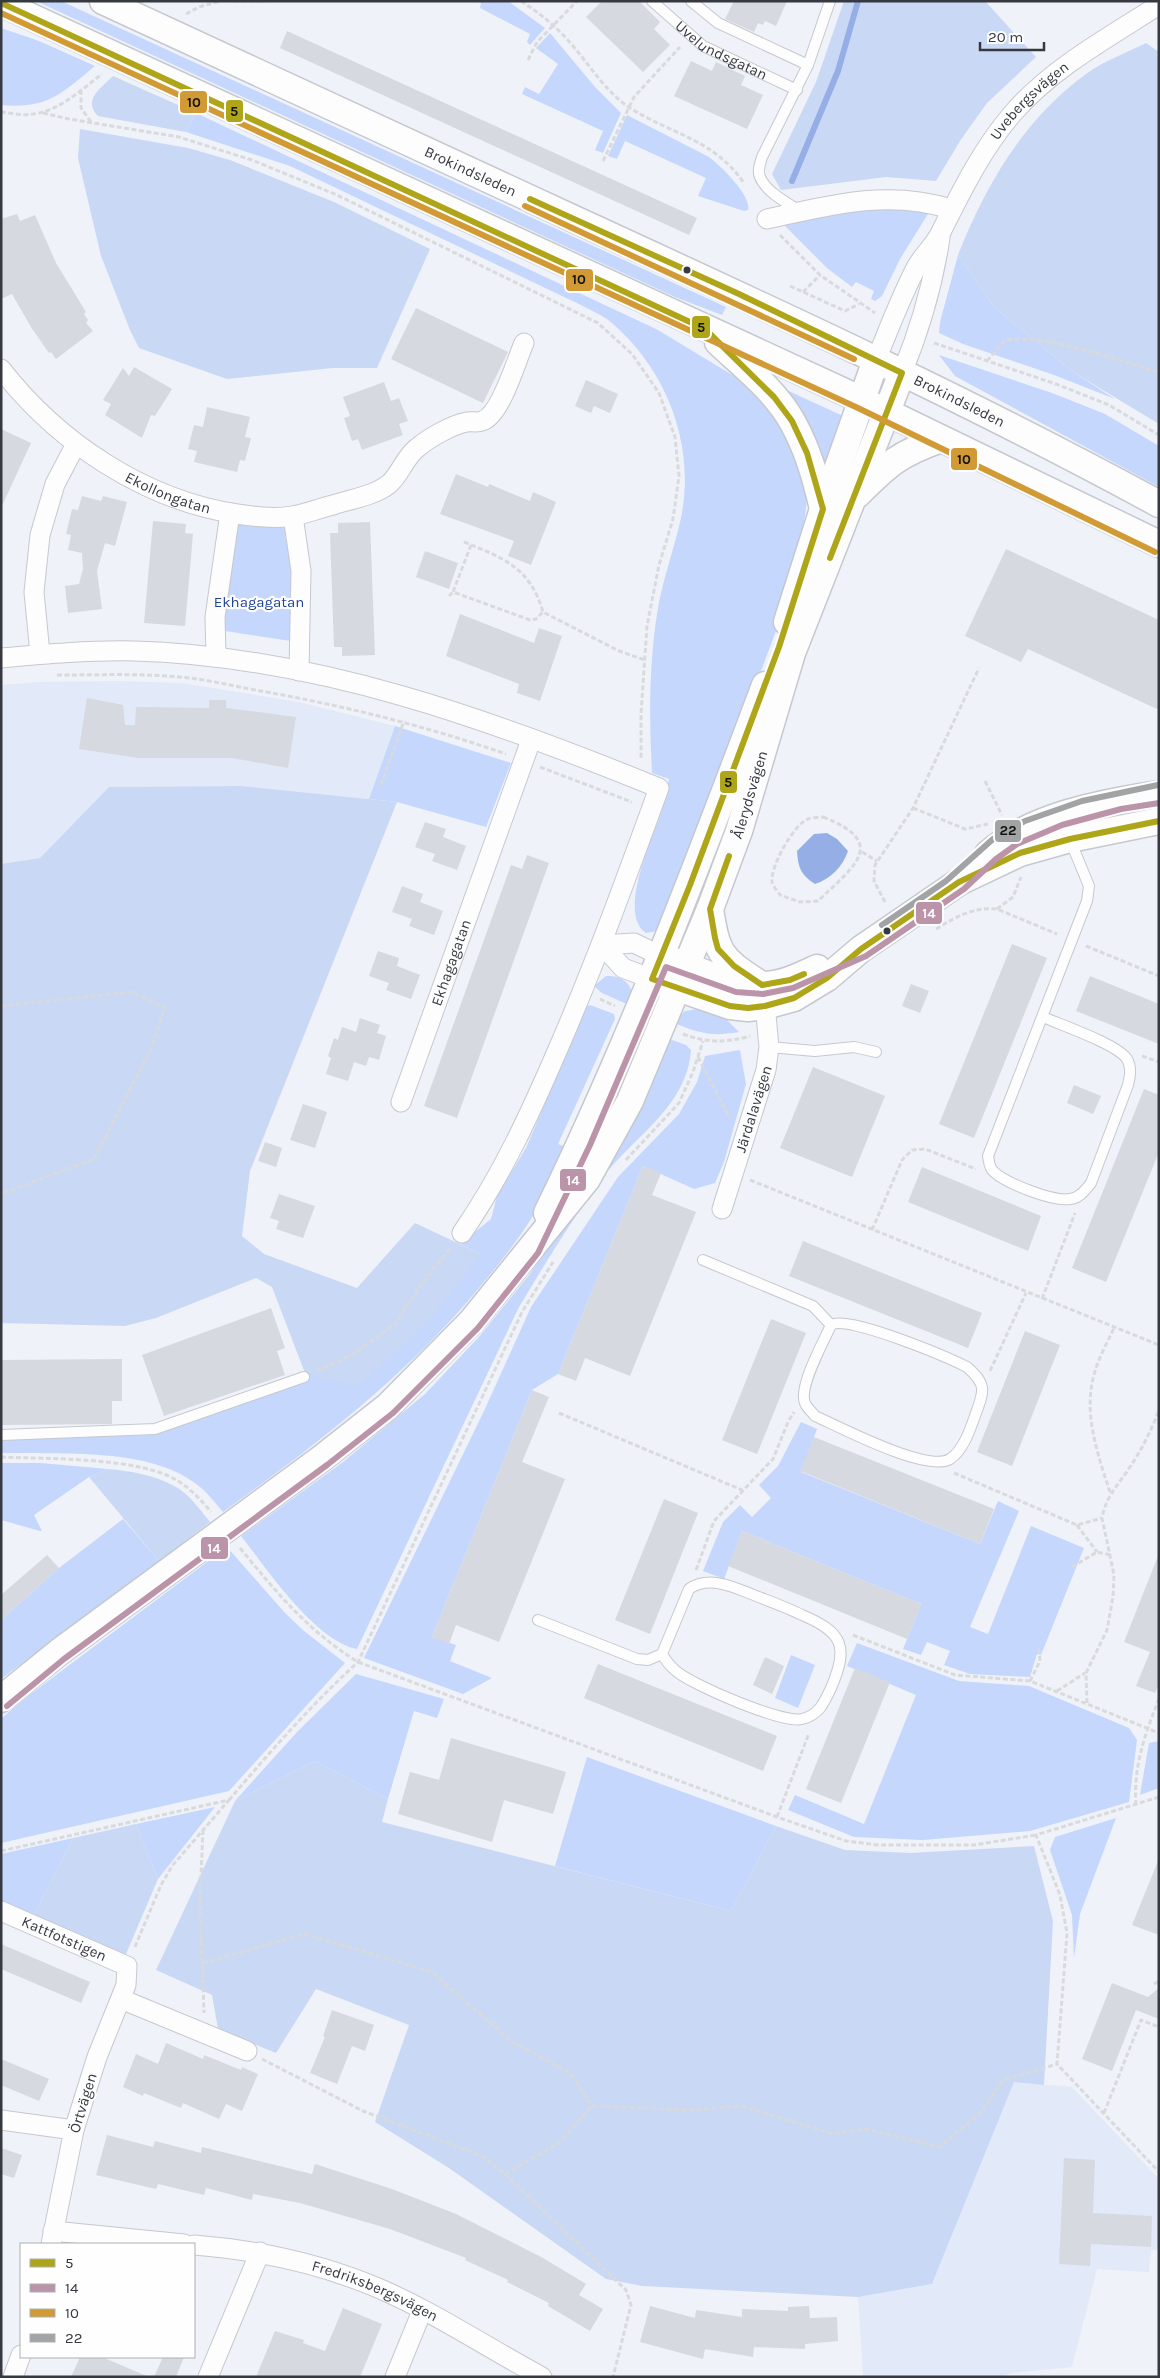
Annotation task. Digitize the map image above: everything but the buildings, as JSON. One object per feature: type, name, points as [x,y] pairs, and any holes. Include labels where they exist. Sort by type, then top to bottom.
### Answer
[{"type":"main road","name":"Brokindsleden","points":[[103,1],[739,294],[1078,460],[1159,504]]},
{"type":"main road","points":[[1,3],[704,329],[862,400],[1159,544]]},
{"type":"main road","points":[[704,329],[774,397],[792,421],[807,453],[823,509]]},
{"type":"main road","name":"Ålerydsvägen","points":[[530,1250],[582,1142],[657,968],[690,885],[776,656],[823,509],[876,360]]},
{"type":"main road","name":"Ålerydsvägen","points":[[1,1698],[60,1652],[322,1458],[388,1406],[471,1322],[562,1213],[588,1178],[630,1101],[710,909],[739,832],[792,653],[902,373]]},
{"type":"main road","points":[[852,500],[894,460],[908,451],[941,439]]},
{"type":"main road","points":[[1064,828],[1119,800],[1159,794]]},
{"type":"main road","points":[[766,1017],[790,980],[861,949],[959,882],[990,852],[1012,836],[1064,828],[1159,821]]},
{"type":"main road","points":[[710,909],[718,949],[734,966],[766,1017]]},
{"type":"main road","points":[[657,968],[681,977],[738,982],[766,1017]]},
{"type":"street","name":"Uvebergsvägen","points":[[876,360],[918,266],[940,234],[986,147],[1014,112],[1053,76],[1109,36],[1159,5]]},
{"type":"street","points":[[767,219],[856,200],[902,198],[928,202],[952,209]]},
{"type":"street","name":"Uvebergsvägen","points":[[902,373],[918,335],[934,278],[940,234]]},
{"type":"street","points":[[230,513],[260,518],[292,516],[370,494],[390,483],[416,448],[449,429],[466,422],[482,421],[492,414],[499,404],[524,343]]},
{"type":"street","name":"Ekollongatan","points":[[1,369],[33,406],[76,444],[108,465],[174,498],[209,509],[230,513],[215,617],[216,657]]},
{"type":"street","points":[[40,654],[34,592],[40,535],[55,484],[76,444]]},
{"type":"street","points":[[292,516],[301,571],[299,671]]},
{"type":"street","points":[[1,658],[40,654],[133,651],[216,657],[299,671],[414,698],[659,788],[602,945],[509,1159],[462,1233]]},
{"type":"street","name":"Ekhagagatan","points":[[401,1102],[531,740]]},
{"type":"street","points":[[602,945],[634,943],[657,968]]},
{"type":"street","points":[[602,945],[623,968],[657,968]]},
{"type":"street","name":"Järdalavägen","points":[[722,1209],[766,1070],[766,1017]]},
{"type":"street","name":"Kattfotstigen","points":[[1,1911],[127,1966]]},
{"type":"street","name":"Örtvägen","points":[[52,2238],[74,2130],[98,2057],[126,1985],[127,1966]]},
{"type":"street","points":[[120,1999],[247,2051]]},
{"type":"street","points":[[1,2120],[74,2130]]},
{"type":"street","points":[[52,2238],[162,2243]]},
{"type":"street","name":"Fredriksbergsvägen","points":[[195,2245],[260,2252],[321,2266],[379,2288],[542,2377]]},
{"type":"street","points":[[208,2377],[260,2252]]},
{"type":"street","points":[[395,2377],[422,2311]]},
{"type":"lane","name":"Uvelundsgatan","points":[[652,1],[704,46],[797,90]]},
{"type":"lane","name":"Uvelundsgatan","points":[[691,1],[718,23],[808,65]]},
{"type":"lane","points":[[800,211],[771,190],[760,177],[759,169],[762,158],[808,65],[830,1]]},
{"type":"lane","points":[[1043,1017],[1112,1047],[1128,1060],[1131,1069],[1128,1086],[1091,1182],[1082,1194],[1072,1199],[1050,1198],[1010,1182],[991,1168],[988,1156],[989,1149],[1084,914],[1089,886],[1064,828]]},
{"type":"lane","points":[[766,1017],[815,1051],[854,1048],[876,1052]]},
{"type":"lane","points":[[703,1260],[813,1306],[831,1324]]},
{"type":"lane","points":[[834,1322],[855,1323],[961,1364],[978,1378],[983,1385],[981,1399],[960,1449],[949,1460],[940,1462],[920,1460],[854,1433],[815,1416],[805,1404],[805,1387],[831,1324],[834,1322]]},
{"type":"lane","points":[[1,1435],[155,1429],[304,1377]]},
{"type":"lane","points":[[538,1620],[637,1659],[648,1660],[662,1654],[689,1589],[698,1582],[706,1581],[726,1585],[827,1626],[837,1639],[841,1654],[838,1672],[820,1709],[807,1718],[797,1721],[773,1716],[698,1684],[677,1673],[662,1654]]},
{"type":"path","points":[[182,17],[199,7],[220,1]]},
{"type":"path","points":[[234,1],[265,1]]},
{"type":"path","points":[[521,1],[554,25],[613,95],[628,106],[714,150],[738,174],[783,240],[820,275],[859,304],[892,322]]},
{"type":"path","points":[[528,60],[537,42],[577,1]]},
{"type":"path","points":[[603,161],[628,106],[641,88],[691,36]]},
{"type":"path","points":[[1,112],[31,115],[43,113],[55,108],[104,73]]},
{"type":"path","points":[[81,90],[82,114],[93,123]]},
{"type":"path","points":[[43,113],[180,137],[252,160],[312,184],[598,323],[632,354],[659,393],[675,437],[678,476],[673,519],[659,565],[647,626],[641,714],[641,781],[635,803],[523,760],[404,721],[348,707],[190,678],[118,674],[49,675]]},
{"type":"path","points":[[803,292],[820,275]]},
{"type":"path","points":[[790,286],[844,311],[859,304]]},
{"type":"path","points":[[918,335],[986,362],[1048,381],[1109,405],[1159,435]]},
{"type":"path","points":[[986,362],[1005,340],[1022,338],[1074,348],[1159,372]]},
{"type":"path","points":[[464,542],[502,558],[524,574],[534,588],[543,612],[619,650],[645,660]]},
{"type":"path","points":[[449,596],[454,592],[471,544]]},
{"type":"path","points":[[454,592],[530,620],[536,619],[543,612]]},
{"type":"path","points":[[885,902],[874,881],[873,872],[913,808],[979,668]]},
{"type":"path","points":[[381,785],[404,721]]},
{"type":"path","points":[[913,808],[965,829],[996,822]]},
{"type":"path","points":[[823,817],[840,823],[856,834],[861,842],[862,852],[853,865],[818,901],[800,902],[780,895],[772,882],[774,867],[785,846],[798,827],[807,819],[823,817]]},
{"type":"path","points":[[862,852],[878,862]]},
{"type":"path","points":[[932,931],[964,913],[987,908],[997,909],[1159,976]]},
{"type":"path","points":[[1,1006],[131,992],[165,1007],[150,1049],[94,1159],[1,1194]]},
{"type":"path","points":[[661,1026],[703,1041],[735,1040],[766,1017]]},
{"type":"path","points":[[623,1164],[679,1103],[703,1041]]},
{"type":"path","points":[[698,1057],[743,1144]]},
{"type":"path","points":[[872,1230],[902,1160],[912,1150],[926,1150],[972,1168],[982,1170],[991,1168]]},
{"type":"path","points":[[734,1173],[1026,1293],[1159,1345]]},
{"type":"path","points":[[1042,1299],[1074,1219],[1076,1209],[1072,1199]]},
{"type":"path","points":[[304,1377],[354,1354],[396,1323],[418,1290],[462,1233]]},
{"type":"path","points":[[127,1966],[161,1885],[172,1866],[295,1724],[358,1662],[522,1312],[554,1260]]},
{"type":"path","points":[[983,1385],[1026,1293]]},
{"type":"path","points":[[1110,1492],[1092,1427],[1090,1391],[1094,1373],[1114,1328]]},
{"type":"path","points":[[698,1582],[696,1573],[697,1563],[714,1521],[773,1459],[788,1422],[794,1412],[805,1404]]},
{"type":"path","points":[[559,1413],[742,1490]]},
{"type":"path","points":[[1056,1691],[1086,1672],[1098,1652],[1111,1617],[1114,1575],[1102,1518],[1110,1492],[1140,1450],[1158,1413]]},
{"type":"path","points":[[1,1457],[92,1462],[161,1473],[188,1488],[216,1518]]},
{"type":"path","points":[[940,1462],[957,1475],[1076,1525],[1098,1552],[1111,1555]]},
{"type":"path","points":[[1076,1525],[1102,1518]]},
{"type":"path","points":[[235,1542],[305,1624],[331,1645],[358,1662],[846,1841],[878,1845],[974,1844],[1036,1835],[1136,1805],[1159,1796]]},
{"type":"path","points":[[1072,1567],[1098,1552]]},
{"type":"path","points":[[837,1639],[846,1634],[856,1635],[966,1677],[1030,1681],[1159,1733]]},
{"type":"path","points":[[1030,1681],[1040,1661],[1039,1649]]},
{"type":"path","points":[[1086,1672],[1087,1704]]},
{"type":"path","points":[[1136,1805],[1135,1792],[1140,1754],[1147,1728],[1159,1700]]},
{"type":"path","points":[[777,1817],[808,1737],[807,1718]]},
{"type":"path","points":[[1,1851],[229,1800]]},
{"type":"path","points":[[199,2031],[205,2009],[200,1898],[203,1829]]},
{"type":"path","points":[[1036,1835],[1060,1895],[1066,1926],[1064,1982],[1057,2064],[1159,2172]]},
{"type":"path","points":[[203,1963],[306,1934],[432,1972],[511,2042],[570,2073],[592,2106]]},
{"type":"path","points":[[1154,1984],[1159,1981]]},
{"type":"path","points":[[1104,2113],[1141,2020],[1159,2027]]},
{"type":"path","points":[[247,2051],[363,2111],[482,2156],[505,2174],[626,2290],[631,2305],[613,2377]]},
{"type":"path","points":[[592,2106],[693,2110],[742,2106],[833,2134],[866,2129],[940,2147],[982,2111],[1003,2080],[1057,2064]]},
{"type":"path","points":[[505,2174],[559,2143],[592,2106]]},
{"type":"shaded area","points":[[844,1],[985,1],[1036,57],[987,103],[960,141],[936,181],[886,177],[781,190],[772,174],[816,82]]},
{"type":"shaded area","points":[[1146,43],[1159,52],[1159,424],[1073,372],[993,306],[958,255],[994,179],[1025,133],[1043,112],[1093,69]]},
{"type":"shaded area","points":[[113,76],[196,113],[186,132],[98,116],[92,105],[93,99],[95,94]]},
{"type":"shaded area","points":[[80,129],[188,148],[230,160],[334,202],[430,249],[377,368],[333,368],[227,379],[139,348],[101,256],[78,158]]},
{"type":"shaded area","points":[[116,681],[182,683],[298,702],[395,726],[369,799],[242,786],[109,787],[40,858],[1,864],[1,685],[39,682]]},
{"type":"shaded area","points":[[242,786],[397,802],[250,1171],[242,1236],[264,1254],[357,1288],[415,1223],[481,1254],[427,1322],[357,1387],[305,1373],[272,1287],[256,1278],[156,1318],[125,1326],[1,1323],[1,864],[40,858],[109,787]]},
{"type":"shaded area","points":[[827,833],[837,839],[848,851],[836,871],[826,879],[815,884],[801,870],[797,851],[814,834]]},
{"type":"shaded area","points":[[108,1469],[142,1474],[174,1486],[189,1497],[210,1522],[159,1561],[89,1477]]},
{"type":"shaded area","points":[[315,1761],[388,1799],[382,1822],[731,1911],[776,1826],[845,1850],[910,1853],[1034,1846],[1053,1921],[1044,2085],[1014,2082],[932,2284],[858,2297],[642,2286],[606,2279],[449,2168],[375,2122],[409,2025],[316,1989],[276,2053],[218,2029],[212,1995],[156,1970],[235,1801]]},
{"type":"shaded area","points":[[136,1824],[158,1879],[126,1954],[121,1955],[32,1919],[73,1838]]},
{"type":"shaded area","points":[[1014,2082],[1072,2087],[1159,2179],[1159,2250],[1151,2250],[1149,2272],[1097,2269],[1072,2367],[1011,2373],[1000,2377],[863,2377],[858,2297],[932,2284]]},
{"type":"green space","points":[[36,1],[61,1],[726,307],[722,315],[675,297]]},
{"type":"green space","points":[[477,1],[508,1],[545,28],[530,45],[527,42],[530,34],[480,8],[481,3]]},
{"type":"green space","points":[[1,28],[39,41],[95,66],[53,98],[31,105],[1,105]]},
{"type":"green space","points":[[550,33],[595,87],[621,113],[603,153],[595,150],[603,131],[522,94],[525,87],[539,94],[558,64],[536,48]]},
{"type":"green space","points":[[196,113],[658,330],[734,376],[779,420],[804,473],[807,500],[801,547],[779,623],[737,735],[657,931],[646,933],[638,924],[635,910],[636,894],[639,876],[661,813],[669,779],[652,773],[650,733],[651,673],[659,602],[681,518],[685,491],[680,437],[673,411],[662,386],[648,363],[631,342],[602,316],[290,166],[186,132]]},
{"type":"green space","points":[[627,115],[709,157],[740,189],[748,204],[748,210],[744,211],[698,196],[706,178],[625,141],[617,159],[608,156]]},
{"type":"green space","points":[[865,207],[923,209],[928,214],[900,259],[882,296],[875,301],[871,299],[874,291],[856,282],[852,287],[827,268],[784,225],[820,215]]},
{"type":"green space","points":[[958,255],[993,306],[1073,372],[1115,399],[1054,375],[963,344],[939,333],[940,322]]},
{"type":"green space","points":[[939,355],[1052,393],[1105,414],[1159,446],[1159,487],[955,376]]},
{"type":"green space","points":[[780,387],[843,416],[826,476]]},
{"type":"green space","name":"Ekhagagatan","points":[[234,524],[284,526],[292,575],[291,641],[225,631],[225,602]]},
{"type":"green space","points":[[395,726],[511,763],[486,827],[397,802],[369,799]]},
{"type":"green space","points":[[606,976],[619,978],[628,984],[632,993],[631,1006],[602,993],[594,986]]},
{"type":"green space","points":[[590,1005],[614,1014],[615,1019],[558,1144],[565,1147],[537,1209],[524,1230],[479,1288],[421,1351],[358,1408],[292,1461],[223,1512],[200,1487],[180,1474],[157,1465],[105,1455],[1,1453],[1,1440],[152,1435],[307,1380],[305,1373],[481,1254],[460,1244],[491,1219],[497,1196],[526,1148],[586,1007]]},
{"type":"green space","points":[[704,1008],[722,1015],[739,1032],[705,1033],[672,1022],[685,1011]]},
{"type":"green space","points":[[664,1037],[686,1045],[691,1050],[687,1070],[680,1089],[656,1121],[601,1180],[568,1227],[538,1276],[518,1309],[357,1649],[341,1643],[325,1632],[293,1602],[241,1536],[343,1462],[425,1394],[478,1338],[529,1275],[563,1226]]},
{"type":"green space","points":[[740,1050],[746,1084],[724,1162],[715,1183],[694,1189],[643,1166],[558,1374],[532,1390],[432,1637],[456,1645],[450,1661],[492,1678],[463,1694],[364,1658],[484,1411],[531,1307],[618,1177],[679,1114],[697,1082],[705,1056]]},
{"type":"green space","points":[[801,1422],[817,1429],[801,1472],[980,1544],[998,1501],[1019,1511],[970,1627],[988,1634],[1031,1526],[1084,1548],[1041,1655],[1037,1654],[1030,1677],[970,1674],[944,1665],[950,1651],[927,1642],[921,1655],[903,1649],[921,1604],[742,1531],[724,1579],[703,1571],[723,1522],[740,1505],[752,1517],[771,1498],[759,1485],[778,1466]]},
{"type":"green space","points":[[1,1463],[40,1463],[108,1469],[89,1477],[34,1515],[42,1531],[40,1531],[1,1520]]},
{"type":"green space","points":[[123,1519],[159,1561],[1,1679],[1,1620],[59,1568]]},
{"type":"green space","points":[[227,1547],[285,1613],[304,1631],[345,1663],[229,1791],[1,1843],[1,1719],[20,1702]]},
{"type":"green space","points":[[857,1643],[959,1681],[1029,1686],[1129,1728],[1137,1740],[1129,1802],[1030,1831],[923,1840],[854,1837],[788,1810],[795,1795],[864,1824],[916,1695],[847,1666]]},
{"type":"green space","points":[[791,1655],[815,1665],[798,1708],[775,1698]]},
{"type":"green space","points":[[356,1674],[444,1699],[437,1718],[414,1711],[388,1799],[315,1761],[235,1801],[297,1732]]},
{"type":"green space","points":[[1159,1741],[1159,1788],[1140,1795],[1149,1743]]},
{"type":"green space","points":[[587,1757],[776,1826],[731,1911],[555,1866]]},
{"type":"green space","points":[[215,1807],[158,1879],[136,1824]]},
{"type":"green space","points":[[1116,1818],[1080,1914],[1074,1958],[1072,1915],[1050,1850],[1055,1837]]},
{"type":"green space","points":[[73,1838],[32,1919],[1,1906],[1,1854]]},
{"type":"waterway","points":[[792,181],[838,71],[858,1]]},
{"type":"transit line","name":"5","points":[[1,3],[705,329],[774,397],[792,421],[807,453],[823,509],[779,647],[690,885],[652,979],[730,1006],[748,1008],[765,1006],[794,998],[827,978],[861,949],[959,882],[1020,853],[1070,839],[1159,821]]},
{"type":"transit line","name":"10","points":[[1,13],[858,408],[1155,552]]},
{"type":"transit line","name":"5","points":[[530,199],[739,294],[902,373],[830,558]]},
{"type":"transit line","name":"10","points":[[525,206],[854,359]]},
{"type":"transit line","name":"22","points":[[882,925],[946,881],[993,839],[1025,821],[1082,801],[1158,785]]},
{"type":"transit line","name":"14","points":[[7,1706],[64,1659],[327,1465],[393,1413],[478,1328],[538,1253],[590,1145],[666,967],[736,992],[763,994],[793,988],[866,956],[964,889],[996,859],[1017,844],[1062,825],[1121,809],[1159,803]]},
{"type":"transit line","name":"5","points":[[729,856],[710,909],[718,949],[734,966],[762,985],[790,980],[804,974]]}]
